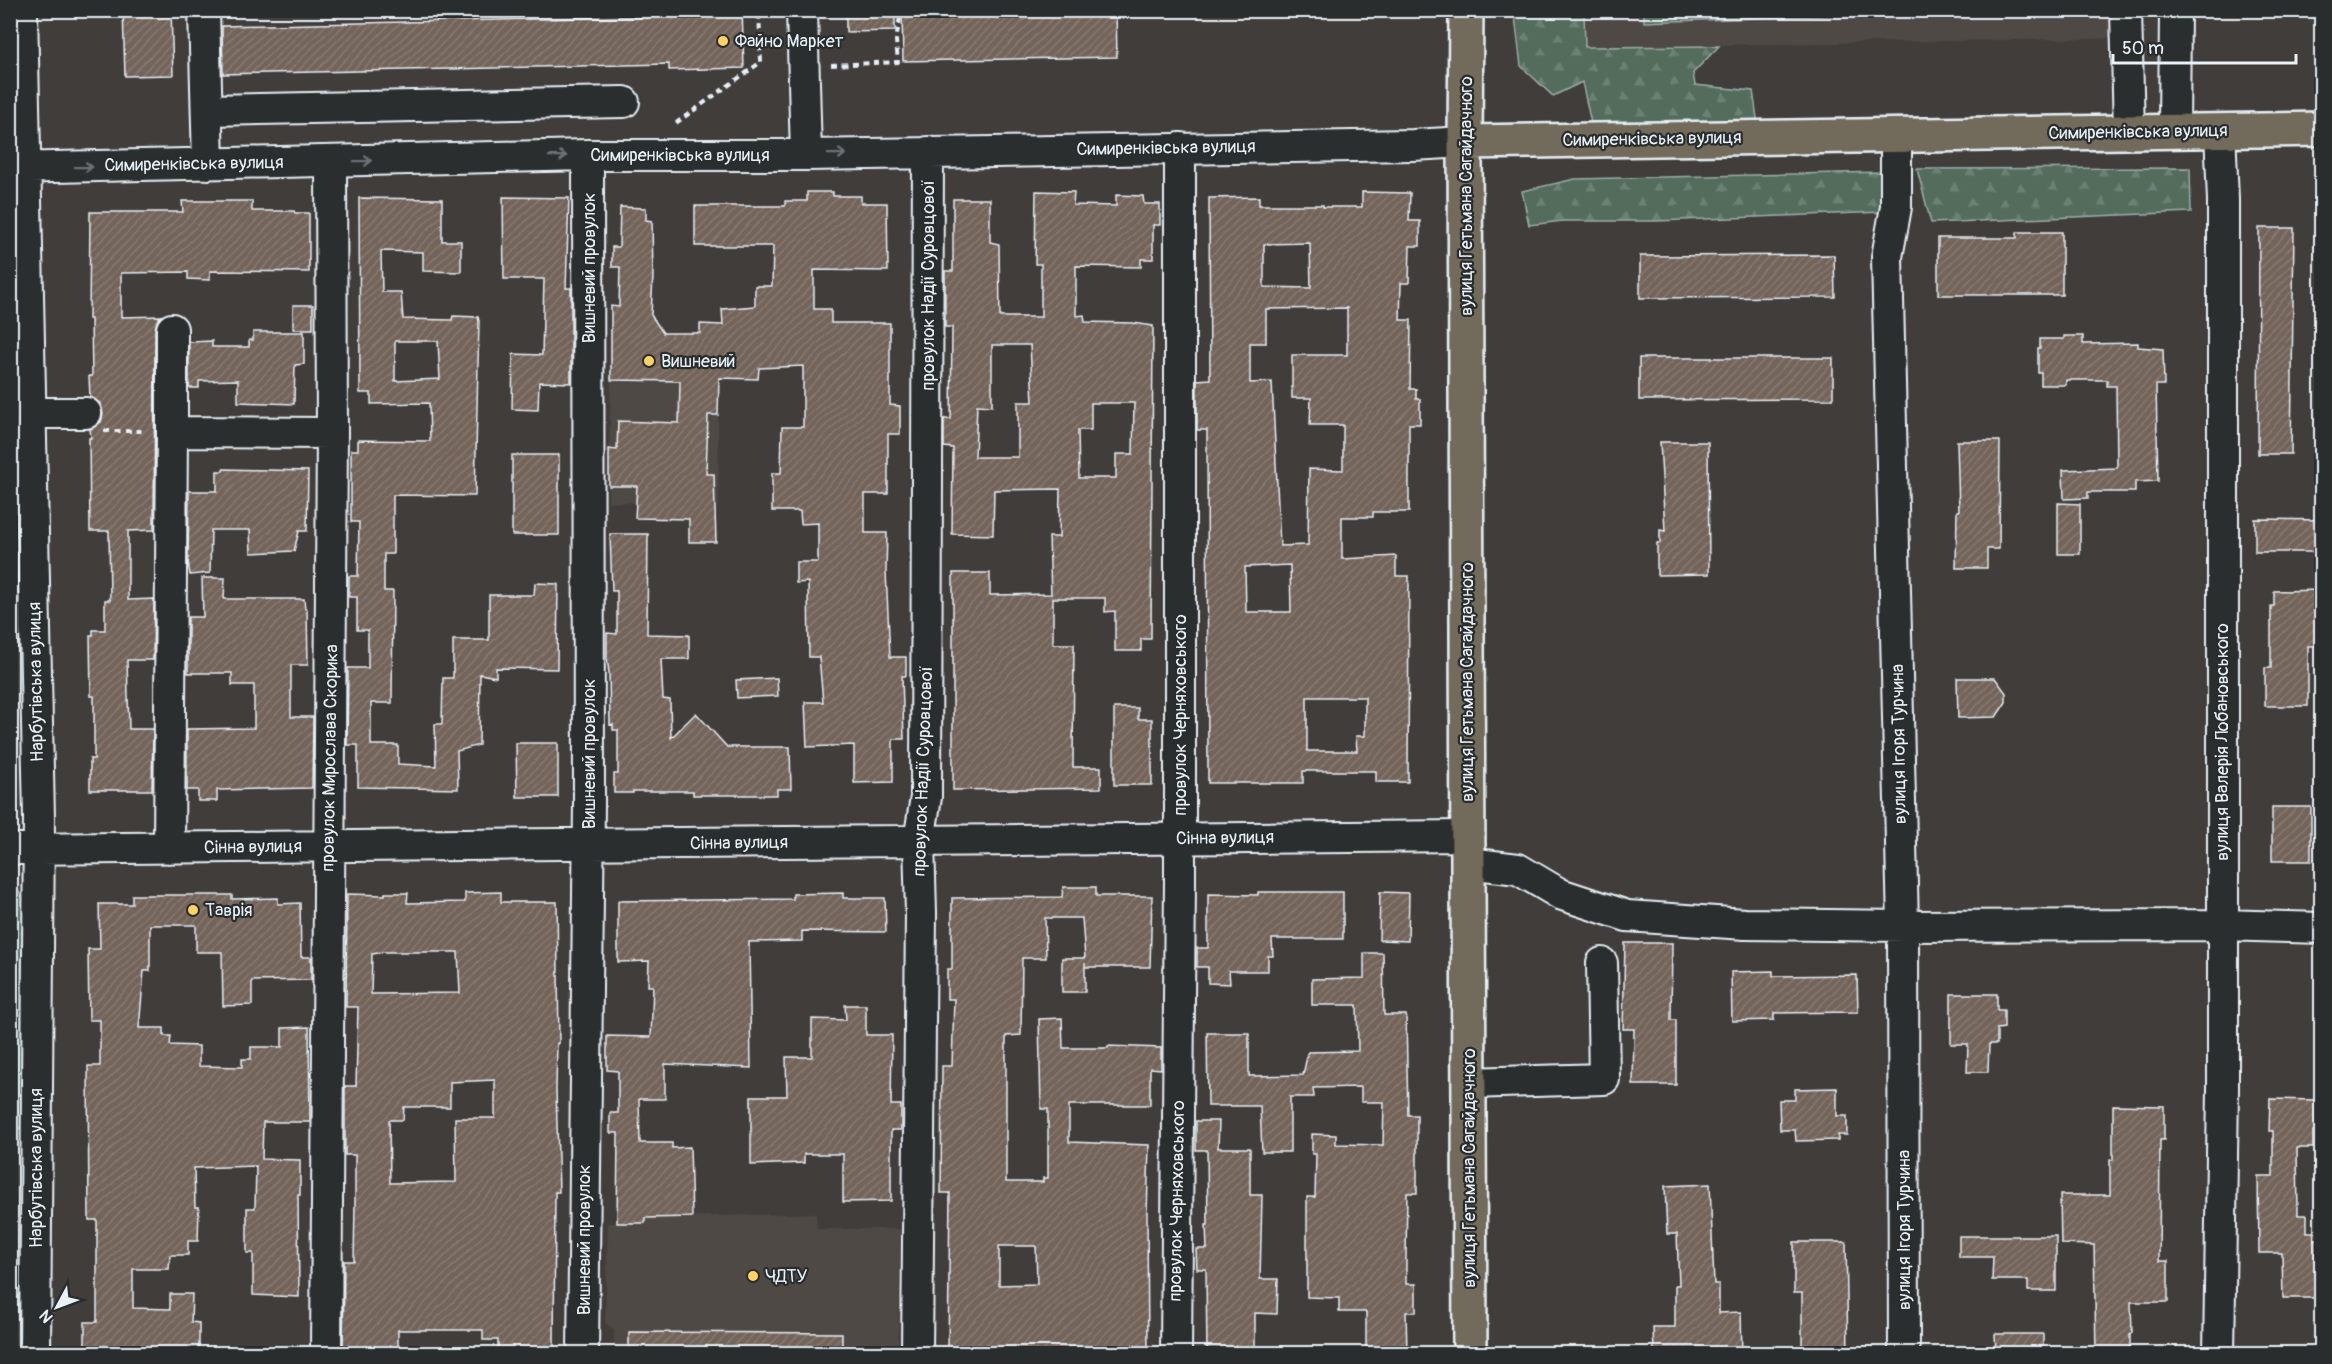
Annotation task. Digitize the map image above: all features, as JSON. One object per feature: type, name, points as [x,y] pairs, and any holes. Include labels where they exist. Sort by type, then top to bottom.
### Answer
[{"type":"main road","name":"вулиця Гетьмана Сагайдачного","points":[[1466,10],[1470,1353]]},
{"type":"main road","name":"Симиренківська вулиця","points":[[1465,142],[2322,129]]},
{"type":"street","name":"Нарбутівська вулиця","points":[[22,10],[18,168],[31,413],[39,806],[24,849],[35,1353]]},
{"type":"street","points":[[204,10],[208,164]]},
{"type":"street","points":[[802,10],[806,155]]},
{"type":"street","points":[[2126,10],[2129,132]]},
{"type":"street","points":[[2174,131],[2175,10]]},
{"type":"street","points":[[207,110],[624,102]]},
{"type":"street","name":"вулиця Валерія Лобановського","points":[[2219,1353],[2223,1090],[2223,200],[2220,131]]},
{"type":"street","name":"вулиця Ігоря Турчина","points":[[1896,135],[1896,207],[1887,257],[1904,926],[1904,1353]]},
{"type":"street","name":"Симиренківська вулиця","points":[[18,168],[588,155],[806,155],[1413,145],[1465,142]]},
{"type":"street","name":"провулок Черняховського","points":[[1176,1353],[1180,838],[1180,148]]},
{"type":"street","name":"провулок Надії Суровцової","points":[[917,1353],[921,936],[919,841],[926,797],[928,152]]},
{"type":"street","name":"Вишневий провулок","points":[[584,1353],[589,844],[588,155]]},
{"type":"street","name":"провулок Мирослава Скорика","points":[[326,1353],[332,433],[331,162]]},
{"type":"street","points":[[169,848],[172,329]]},
{"type":"street","points":[[31,413],[91,422]]},
{"type":"street","points":[[172,432],[332,433]]},
{"type":"street","name":"Сінна вулиця","points":[[24,849],[1180,838],[1468,849],[1518,869],[1560,894],[1627,916],[1745,924],[2223,925],[2322,928]]},
{"type":"street","points":[[1469,1083],[1604,1079],[1602,963]]},
{"type":"path","points":[[676,123],[761,62],[759,10]]},
{"type":"path","points":[[805,66],[898,62],[896,41],[901,10]]},
{"type":"path","points":[[91,422],[172,432]]},
{"type":"shaded area","points":[[1584,11],[2132,11],[2133,38],[1584,47]]},
{"type":"shaded area","points":[[611,380],[688,381],[688,415],[718,415],[719,505],[608,502]]},
{"type":"shaded area","name":"ЧДТУ","points":[[816,1213],[817,1229],[901,1229],[898,1353],[614,1353],[614,1330],[605,1323],[608,1223],[644,1223],[645,1218]]},
{"type":"green space","points":[[1644,10],[1951,11],[1644,22]]},
{"type":"green space","points":[[1518,11],[1584,11],[1585,47],[1719,46],[1693,73],[1695,85],[1753,91],[1758,125],[1599,127],[1591,123],[1582,82],[1553,96],[1521,66],[1515,17]]},
{"type":"green space","points":[[2190,168],[2191,212],[1931,223],[1917,169]]},
{"type":"green space","points":[[1885,172],[1883,212],[1656,221],[1563,221],[1529,225],[1522,191],[1575,179]]},
{"type":"green space","points":[[10,878],[23,898],[26,1121],[13,1135],[12,1354],[10,1353]]},
{"type":"building","points":[[123,10],[171,10],[173,75],[125,76]]},
{"type":"building","points":[[671,10],[742,10],[744,68],[669,70],[669,64],[223,74],[222,26],[671,16]]},
{"type":"building","points":[[846,10],[895,10],[895,31],[846,32]]},
{"type":"building","points":[[1116,10],[1117,57],[903,61],[902,13]]},
{"type":"building","points":[[1036,191],[1074,192],[1073,205],[1116,206],[1116,195],[1143,196],[1144,204],[1160,204],[1160,225],[1153,225],[1153,259],[1141,259],[1141,267],[1076,266],[1076,316],[1084,315],[1085,322],[1133,323],[1153,326],[1151,639],[1141,639],[1141,651],[1115,651],[1115,611],[1105,612],[1105,598],[1053,598],[1053,644],[1074,644],[1073,767],[1101,767],[1101,788],[953,790],[953,573],[990,573],[990,595],[1051,594],[1049,537],[1059,537],[1060,489],[994,490],[993,535],[952,534],[953,448],[944,447],[944,419],[951,419],[952,327],[945,327],[945,271],[953,271],[953,199],[990,199],[990,242],[999,244],[1000,317],[1041,317],[1041,264],[1035,264]],"holes":[[[992,345],[1030,345],[1033,402],[1018,402],[1018,457],[975,457],[977,405],[992,406]],[[1091,403],[1134,403],[1133,454],[1116,454],[1116,478],[1079,478],[1078,430],[1091,430]]]},
{"type":"building","points":[[807,192],[833,192],[833,196],[861,196],[861,203],[887,203],[888,271],[814,270],[814,309],[831,309],[831,323],[890,323],[890,405],[900,406],[900,434],[888,434],[888,494],[865,494],[865,533],[887,533],[886,571],[890,657],[906,657],[906,676],[902,676],[904,739],[893,739],[893,782],[854,783],[854,745],[807,747],[805,702],[823,702],[819,657],[809,657],[808,582],[796,583],[796,562],[818,562],[818,523],[801,524],[800,511],[772,511],[772,473],[781,473],[782,427],[803,427],[803,366],[759,368],[758,379],[719,378],[718,415],[708,415],[706,474],[714,474],[716,542],[689,542],[689,519],[635,518],[637,486],[609,486],[609,449],[617,450],[618,421],[679,423],[680,381],[611,380],[611,306],[619,307],[620,267],[612,267],[612,247],[619,247],[620,207],[646,208],[646,220],[652,221],[651,315],[663,333],[700,333],[700,324],[723,325],[722,309],[755,306],[755,286],[772,286],[773,246],[695,246],[695,206],[785,206],[785,201],[807,201]]},
{"type":"building","points":[[1362,192],[1410,193],[1409,221],[1420,221],[1420,246],[1410,246],[1409,283],[1401,283],[1400,320],[1411,320],[1410,389],[1416,389],[1416,399],[1420,399],[1420,424],[1409,424],[1409,512],[1373,512],[1373,517],[1342,517],[1342,559],[1396,556],[1396,576],[1409,576],[1408,782],[1376,782],[1376,771],[1303,771],[1303,783],[1208,783],[1207,430],[1197,430],[1197,380],[1210,379],[1209,198],[1259,197],[1259,205],[1362,207]],"holes":[[[1310,243],[1311,288],[1264,287],[1264,244]],[[1347,308],[1347,355],[1292,355],[1292,398],[1311,398],[1310,425],[1343,425],[1343,470],[1309,469],[1308,545],[1280,546],[1272,382],[1250,383],[1250,343],[1266,343],[1266,309]],[[1290,565],[1291,612],[1246,612],[1245,567]],[[1307,697],[1365,697],[1365,736],[1356,736],[1357,751],[1307,751]]]},
{"type":"building","points":[[503,197],[569,198],[566,288],[571,288],[571,383],[539,382],[538,410],[512,409],[513,354],[542,355],[544,279],[504,279]]},
{"type":"building","points":[[359,198],[442,199],[442,241],[461,241],[461,272],[423,271],[423,252],[381,251],[382,292],[401,292],[403,319],[452,320],[453,316],[478,317],[475,496],[393,495],[393,554],[384,554],[384,591],[393,591],[392,703],[371,703],[371,745],[398,745],[398,764],[436,766],[435,724],[442,724],[443,678],[453,678],[453,640],[489,640],[489,595],[534,595],[535,583],[558,584],[557,669],[496,668],[496,677],[480,674],[479,745],[457,751],[458,789],[358,787],[358,745],[347,745],[348,668],[368,668],[368,630],[357,630],[357,597],[349,597],[349,576],[358,576],[359,522],[351,522],[351,450],[358,450],[358,440],[430,441],[429,403],[371,404],[371,393],[360,393]],"holes":[[[395,341],[438,341],[440,379],[395,381]]]},
{"type":"building","points":[[182,201],[252,201],[252,211],[309,213],[309,272],[210,271],[210,280],[188,279],[188,272],[121,273],[121,317],[161,316],[155,329],[154,530],[128,531],[128,600],[154,599],[153,660],[127,660],[129,729],[153,729],[152,790],[90,790],[90,759],[94,759],[94,696],[91,696],[90,635],[93,635],[93,630],[105,630],[105,600],[110,600],[109,531],[90,531],[90,429],[101,422],[103,414],[101,404],[90,397],[89,376],[92,376],[91,319],[89,319],[90,212],[183,212]]},
{"type":"building","points":[[2259,228],[2294,228],[2291,454],[2258,454]]},
{"type":"building","points":[[2017,232],[2062,232],[2062,295],[1938,295],[1938,238],[2017,238]]},
{"type":"building","points":[[1834,255],[1835,297],[1640,298],[1640,256]]},
{"type":"building","points":[[293,305],[313,305],[313,329],[293,329]]},
{"type":"building","points":[[253,332],[304,332],[304,364],[295,365],[294,404],[238,402],[238,380],[199,381],[199,388],[189,388],[189,342],[212,341],[212,347],[249,347],[249,340],[253,340]]},
{"type":"building","points":[[2064,336],[2083,336],[2083,344],[2138,343],[2138,347],[2163,349],[2164,385],[2156,385],[2158,481],[2135,482],[2135,492],[2088,492],[2088,498],[2064,499],[2063,470],[2117,468],[2116,386],[2107,386],[2107,380],[2066,380],[2066,385],[2041,385],[2041,373],[2038,373],[2040,339],[2064,339]]},
{"type":"building","points":[[1639,358],[1833,358],[1833,399],[1639,400]]},
{"type":"building","points":[[1957,441],[2000,441],[1999,549],[1987,549],[1987,568],[1956,568],[1957,511],[1959,511]]},
{"type":"building","points":[[1660,442],[1708,442],[1709,574],[1657,575],[1657,543],[1660,543],[1660,530],[1665,531]]},
{"type":"building","points":[[512,455],[559,455],[559,535],[512,535]]},
{"type":"building","points":[[223,469],[308,471],[307,531],[299,531],[294,551],[251,553],[250,530],[211,530],[210,573],[190,575],[188,561],[189,491],[217,491],[217,471],[223,471]]},
{"type":"building","points":[[2058,503],[2080,504],[2080,554],[2058,554]]},
{"type":"building","points":[[2255,519],[2322,520],[2322,552],[2255,552]]},
{"type":"building","points":[[610,534],[648,534],[647,634],[689,635],[689,659],[661,659],[663,699],[670,700],[671,738],[696,713],[727,747],[790,747],[791,789],[777,789],[777,795],[693,795],[693,791],[614,793],[614,774],[618,774],[618,730],[613,730],[613,724],[610,725],[607,633],[617,634],[617,591],[612,591]]},
{"type":"building","points":[[202,578],[225,578],[224,599],[304,599],[305,609],[307,609],[308,665],[291,665],[291,717],[313,717],[312,788],[217,790],[217,801],[198,801],[198,790],[187,790],[187,729],[254,728],[254,685],[232,685],[232,673],[188,673],[188,617],[203,617]]},
{"type":"building","points":[[2322,590],[2322,646],[2308,646],[2308,706],[2265,706],[2265,668],[2271,668],[2271,606],[2274,606],[2274,591]]},
{"type":"building","points":[[777,678],[778,696],[737,698],[736,680]]},
{"type":"building","points":[[1957,678],[1995,678],[2006,693],[2006,702],[1996,717],[1958,718]]},
{"type":"building","points":[[1114,708],[1138,708],[1138,719],[1152,719],[1152,785],[1114,785]]},
{"type":"building","points":[[516,743],[558,743],[558,797],[517,797]]},
{"type":"building","points":[[2272,807],[2311,807],[2311,861],[2272,861]]},
{"type":"building","points":[[1063,887],[1096,887],[1096,896],[1152,896],[1150,967],[1085,967],[1085,992],[1062,992],[1062,958],[1085,958],[1082,918],[1045,918],[1046,958],[1022,958],[1021,1035],[1006,1036],[1006,1182],[1043,1182],[1043,1178],[1048,1178],[1048,1109],[1041,1109],[1039,1019],[1062,1018],[1063,1048],[1108,1048],[1108,1046],[1161,1048],[1161,1069],[1150,1068],[1150,1105],[1069,1105],[1069,1142],[1149,1145],[1148,1353],[948,1353],[950,1193],[941,1193],[942,1066],[952,1066],[954,999],[947,999],[947,969],[952,969],[952,898],[1062,897]],"holes":[[[999,1246],[1036,1246],[1037,1284],[999,1285]]]},
{"type":"building","points":[[501,892],[501,902],[557,902],[559,1043],[557,1043],[556,1089],[559,1192],[555,1192],[554,1353],[498,1353],[498,1340],[483,1340],[483,1330],[398,1330],[398,1353],[343,1353],[344,1261],[354,1261],[355,1205],[355,1155],[345,1155],[345,1086],[356,1086],[358,1007],[346,1007],[347,894],[408,893],[407,903],[465,902],[465,893]],"holes":[[[458,952],[460,993],[371,994],[372,954]],[[495,1080],[495,1118],[455,1118],[456,1182],[390,1183],[389,1120],[403,1120],[404,1107],[450,1107],[450,1082]]]},
{"type":"building","points":[[1258,892],[1343,892],[1343,939],[1272,939],[1273,956],[1268,956],[1268,971],[1229,971],[1230,984],[1208,983],[1208,967],[1197,967],[1197,948],[1208,948],[1208,894],[1258,895]]},
{"type":"building","points":[[1380,892],[1409,893],[1408,941],[1379,940]]},
{"type":"building","points":[[843,893],[843,898],[885,898],[886,932],[802,931],[802,941],[749,942],[751,1068],[665,1064],[665,1099],[639,1099],[640,1143],[672,1143],[672,1148],[690,1147],[692,1217],[645,1218],[645,1223],[617,1223],[618,1133],[610,1133],[610,1113],[618,1113],[618,1071],[607,1070],[607,1036],[651,1037],[653,986],[648,986],[649,961],[618,962],[618,901],[793,899],[793,894]]},
{"type":"building","points":[[132,895],[232,895],[232,899],[278,898],[278,904],[300,903],[301,957],[311,957],[311,980],[252,981],[252,1005],[223,1006],[222,952],[196,952],[196,925],[150,925],[150,971],[144,971],[139,1028],[164,1028],[164,1036],[171,1036],[170,1045],[199,1046],[199,1066],[242,1067],[242,1059],[251,1059],[251,1047],[282,1047],[282,1028],[309,1027],[310,1122],[263,1122],[262,1159],[300,1160],[299,1297],[253,1295],[253,1253],[247,1253],[247,1208],[255,1208],[256,1166],[194,1168],[195,1207],[199,1207],[198,1241],[188,1241],[188,1255],[170,1255],[169,1269],[133,1269],[133,1308],[170,1309],[170,1294],[192,1294],[191,1322],[199,1323],[199,1353],[85,1353],[85,1322],[97,1322],[97,1220],[89,1220],[88,1066],[100,1066],[100,1020],[89,1020],[88,949],[100,949],[99,904],[132,904]]},
{"type":"building","points":[[1625,943],[1672,943],[1671,1020],[1676,1020],[1676,1085],[1633,1085],[1634,1029],[1623,1029]]},
{"type":"building","points":[[1364,953],[1383,953],[1384,1015],[1406,1015],[1408,1115],[1417,1115],[1417,1193],[1407,1193],[1406,1258],[1406,1284],[1416,1284],[1416,1312],[1406,1312],[1407,1353],[1366,1353],[1366,1312],[1339,1312],[1339,1298],[1307,1297],[1307,1197],[1315,1197],[1316,1154],[1312,1154],[1312,1134],[1336,1135],[1336,1144],[1383,1145],[1384,1102],[1361,1102],[1361,1087],[1313,1088],[1314,1097],[1290,1097],[1290,1152],[1262,1152],[1260,1106],[1208,1106],[1207,1033],[1249,1033],[1249,1076],[1303,1075],[1308,1052],[1358,1051],[1357,1005],[1312,1005],[1312,979],[1364,978]]},
{"type":"building","points":[[1773,971],[1773,976],[1857,975],[1858,1012],[1774,1013],[1774,1020],[1732,1021],[1731,972]]},
{"type":"building","points":[[1951,994],[1997,994],[1997,1010],[2004,1010],[2004,1028],[1997,1029],[1997,1044],[1989,1044],[1988,1072],[1967,1072],[1968,1044],[1951,1044]]},
{"type":"building","points":[[845,1005],[866,1005],[866,1035],[892,1035],[891,1105],[901,1105],[901,1130],[891,1130],[891,1201],[843,1202],[843,1154],[804,1154],[804,1163],[751,1165],[751,1096],[787,1096],[786,1057],[812,1057],[812,1019],[846,1020]]},
{"type":"building","points":[[1837,1088],[1837,1116],[1847,1116],[1847,1135],[1838,1135],[1838,1140],[1796,1141],[1795,1130],[1780,1130],[1779,1100],[1795,1100],[1795,1089]]},
{"type":"building","points":[[2270,1099],[2317,1100],[2317,1131],[2313,1131],[2313,1148],[2297,1148],[2298,1215],[2307,1215],[2307,1232],[2315,1232],[2314,1240],[2322,1240],[2322,1298],[2283,1298],[2282,1253],[2259,1253],[2258,1176],[2273,1176],[2273,1131],[2269,1131]]},
{"type":"building","points":[[2113,1105],[2164,1106],[2164,1140],[2160,1140],[2159,1261],[2168,1261],[2168,1302],[2131,1302],[2130,1353],[2096,1353],[2094,1245],[2061,1244],[2060,1195],[2110,1195],[2110,1160],[2113,1160]]},
{"type":"building","points":[[1196,1121],[1219,1121],[1218,1148],[1250,1148],[1250,1195],[1262,1195],[1260,1279],[1278,1279],[1277,1314],[1255,1313],[1255,1353],[1207,1353],[1206,1269],[1197,1269],[1196,1249],[1207,1249],[1207,1150],[1196,1150]]},
{"type":"building","points":[[1710,1184],[1714,1284],[1719,1284],[1719,1313],[1741,1312],[1742,1353],[1654,1353],[1653,1327],[1675,1327],[1675,1285],[1679,1285],[1677,1234],[1667,1234],[1665,1186]]},
{"type":"building","points":[[1959,1236],[2056,1236],[2056,1291],[2028,1291],[2028,1280],[1992,1280],[1993,1257],[1959,1257]]},
{"type":"building","points":[[1794,1242],[1846,1242],[1848,1353],[1802,1353],[1802,1293],[1794,1293]]},
{"type":"building","points":[[629,1332],[842,1333],[842,1353],[629,1353]]},
{"type":"building","points":[[1995,1334],[2043,1334],[2043,1353],[1996,1353]]},
{"type":"place","name":"Файно Маркет","points":[[723,41]]},
{"type":"place","name":"Вишневий","points":[[649,361]]},
{"type":"place","name":"Таврія","points":[[193,910]]},
{"type":"place","name":"ЧДТУ","points":[[753,1276]]}]
